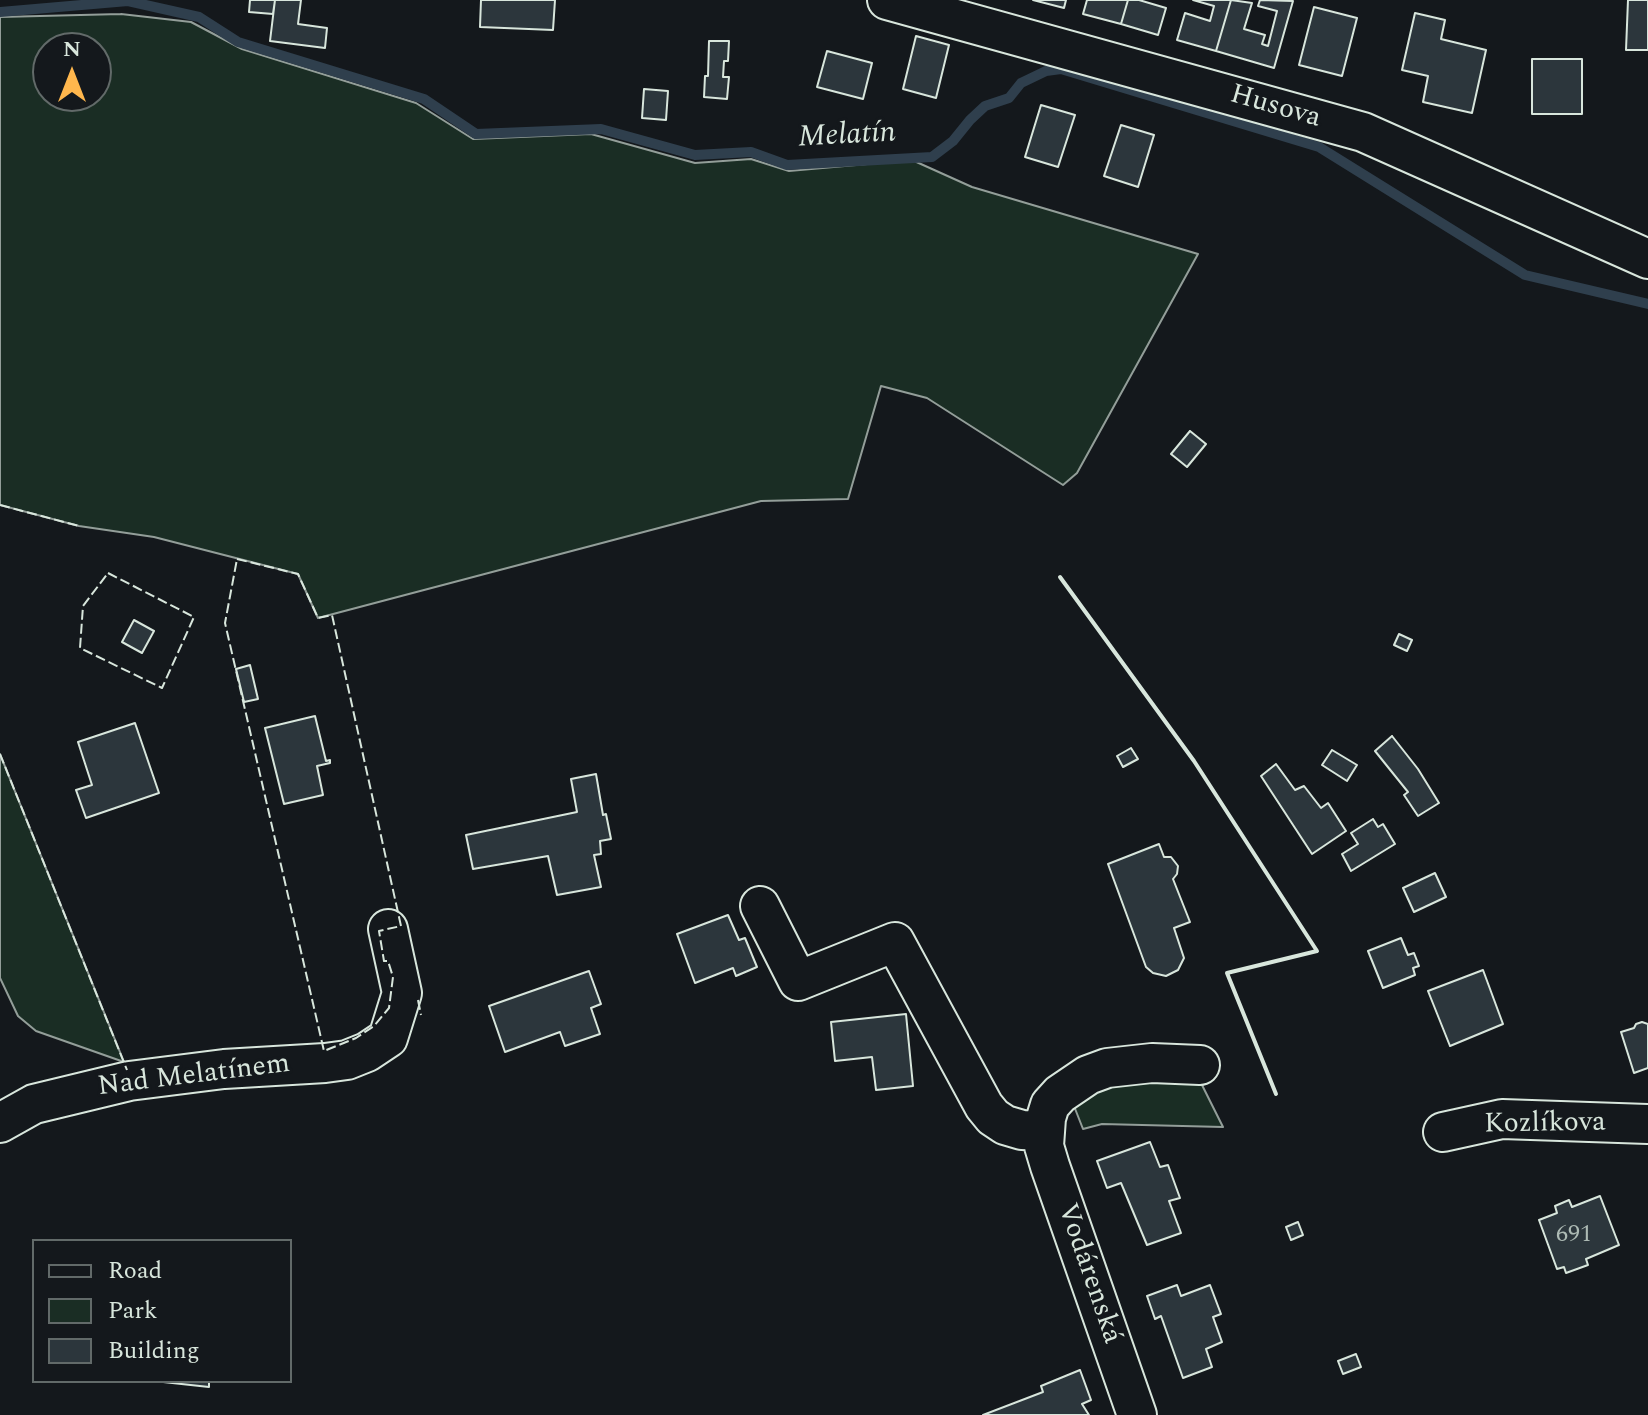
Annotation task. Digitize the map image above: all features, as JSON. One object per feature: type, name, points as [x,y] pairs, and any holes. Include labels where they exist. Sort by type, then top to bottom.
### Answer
[{"type":"street","name":"Husova","points":[[887,0],[1363,132],[1648,259]]},
{"type":"street","points":[[760,906],[798,981],[895,942],[984,1106],[1005,1125],[1044,1131],[1050,1105],[1070,1085],[1121,1064],[1200,1065]]},
{"type":"street","name":"Nad Melatínem","points":[[0,1123],[34,1104],[87,1090],[179,1074],[347,1060],[367,1052],[388,1038],[402,993],[388,929]]},
{"type":"street","name":"Kozlíkova","points":[[1443,1132],[1502,1119],[1648,1124]]},
{"type":"street","name":"Vodárenská","points":[[1044,1131],[1044,1146],[1050,1166],[1137,1415]]},
{"type":"green space","points":[[121,14],[191,22],[242,49],[416,103],[473,139],[591,134],[695,163],[751,159],[789,171],[912,160],[972,187],[1198,254],[1077,473],[1063,485],[927,398],[881,386],[848,499],[761,501],[318,618],[298,574],[154,537],[79,526],[0,505],[0,17]]},
{"type":"green space","points":[[0,754],[124,1062],[36,1031],[18,1016],[0,978]]},
{"type":"green space","points":[[1197,1075],[1223,1127],[1102,1124],[1083,1129],[1072,1101],[1094,1086]]},
{"type":"building","points":[[250,0],[275,0],[273,14],[249,12]]},
{"type":"building","points":[[275,0],[301,0],[298,24],[327,28],[325,48],[270,41]]},
{"type":"building","points":[[481,0],[555,0],[553,30],[480,27]]},
{"type":"building","points":[[1033,0],[1066,0],[1064,8]]},
{"type":"building","points":[[1087,0],[1128,0],[1121,24],[1083,14]]},
{"type":"building","points":[[1128,0],[1166,8],[1158,35],[1121,24]]},
{"type":"building","points":[[1193,0],[1231,0],[1216,51],[1177,40],[1185,13],[1210,21],[1214,6]]},
{"type":"building","points":[[1231,0],[1252,3],[1244,29],[1265,35],[1262,44],[1268,46],[1277,11],[1258,6],[1260,0],[1293,1],[1274,68],[1216,51]]},
{"type":"building","points":[[1628,0],[1648,0],[1648,50],[1626,50]]},
{"type":"building","points":[[1314,7],[1357,18],[1342,76],[1299,65]]},
{"type":"building","points":[[1415,13],[1445,20],[1441,39],[1486,50],[1472,113],[1423,102],[1428,76],[1402,70]]},
{"type":"building","points":[[916,36],[949,45],[936,98],[903,89]]},
{"type":"building","points":[[709,41],[729,41],[723,77],[729,77],[727,99],[704,97]]},
{"type":"building","points":[[827,51],[872,63],[863,99],[817,87]]},
{"type":"building","points":[[1532,59],[1582,59],[1582,114],[1532,114]]},
{"type":"building","points":[[644,89],[668,91],[666,120],[642,118]]},
{"type":"building","points":[[1041,105],[1075,115],[1058,167],[1025,157]]},
{"type":"building","points":[[1121,125],[1154,135],[1138,187],[1104,176]]},
{"type":"building","points":[[1190,431],[1206,444],[1187,467],[1171,454]]},
{"type":"building","points":[[134,620],[154,631],[142,653],[122,642]]},
{"type":"building","points":[[1399,634],[1412,640],[1407,651],[1394,645]]},
{"type":"building","points":[[250,665],[258,699],[244,702],[236,669]]},
{"type":"building","points":[[315,716],[326,761],[330,760],[330,763],[317,766],[323,795],[284,804],[265,728]]},
{"type":"building","points":[[135,723],[159,793],[86,818],[76,790],[92,785],[78,742]]},
{"type":"building","points":[[1392,736],[1439,803],[1418,816],[1404,795],[1408,792],[1375,751]]},
{"type":"building","points":[[1131,748],[1138,759],[1123,767],[1117,756]]},
{"type":"building","points":[[1332,750],[1357,765],[1347,781],[1322,765]]},
{"type":"building","points":[[1276,764],[1295,790],[1304,786],[1321,808],[1328,803],[1346,831],[1312,854],[1261,776]]},
{"type":"building","points":[[596,774],[611,839],[600,841],[601,854],[594,855],[601,887],[557,895],[548,856],[473,869],[466,835],[577,812],[571,779]]},
{"type":"building","points":[[1373,819],[1378,827],[1383,824],[1395,844],[1351,871],[1342,854],[1358,844],[1351,833]]},
{"type":"building","points":[[1159,844],[1164,857],[1171,857],[1178,866],[1173,879],[1190,922],[1174,928],[1184,958],[1178,970],[1166,976],[1153,973],[1146,967],[1108,864]]},
{"type":"building","points":[[1435,873],[1446,897],[1414,912],[1403,888]]},
{"type":"building","points":[[728,915],[739,940],[745,938],[757,967],[736,976],[733,968],[695,983],[677,934]]},
{"type":"building","points":[[1401,938],[1408,955],[1414,953],[1419,966],[1413,968],[1415,975],[1383,988],[1368,951]]},
{"type":"building","points":[[1483,970],[1503,1024],[1450,1046],[1428,991]]},
{"type":"building","points":[[589,971],[601,1004],[591,1008],[600,1034],[565,1046],[560,1032],[505,1052],[489,1006]]},
{"type":"building","points":[[906,1014],[913,1086],[876,1090],[872,1057],[835,1061],[831,1022]]},
{"type":"building","points":[[1642,1022],[1648,1024],[1648,1068],[1634,1073],[1621,1032]]},
{"type":"building","points":[[1150,1142],[1160,1167],[1168,1165],[1180,1198],[1169,1201],[1181,1233],[1147,1245],[1121,1183],[1107,1188],[1097,1161]]},
{"type":"building","points":[[1600,1196],[1619,1245],[1586,1259],[1588,1265],[1566,1273],[1564,1267],[1557,1269],[1539,1220],[1557,1213],[1555,1206],[1569,1200],[1572,1207]]},
{"type":"building","points":[[1298,1222],[1303,1235],[1291,1240],[1286,1227]]},
{"type":"building","points":[[1177,1285],[1181,1296],[1210,1285],[1221,1314],[1213,1317],[1222,1342],[1206,1349],[1212,1367],[1183,1378],[1161,1316],[1155,1319],[1147,1296]]},
{"type":"building","points":[[1356,1354],[1361,1367],[1343,1374],[1338,1361]]},
{"type":"building","points":[[1080,1370],[1091,1400],[1082,1404],[1089,1415],[983,1415],[1043,1392],[1041,1386]]},
{"type":"building","points":[[172,1383],[209,1383],[209,1387]]},
{"type":"waterway","name":"Melatín","points":[[0,12],[128,1],[199,17],[238,42],[424,99],[476,134],[601,129],[695,155],[751,152],[787,165],[932,157],[953,141],[985,106],[1009,98],[1021,83],[1046,71],[1061,69],[1319,147],[1525,275],[1648,304]]},
{"type":"fence","points":[[0,505],[79,526]]},
{"type":"fence","points":[[237,559],[298,574],[318,618],[332,615],[401,926],[379,931],[384,961],[388,961],[393,977],[389,1008],[374,1026],[356,1038],[324,1051],[225,623],[237,559]]},
{"type":"fence","points":[[108,573],[194,617],[162,688],[80,648],[83,606],[108,573]]},
{"type":"fence","points":[[0,754],[127,1070]]},
{"type":"fence","points":[[418,1000],[421,1015]]},
{"type":"wall","points":[[1060,577],[1194,761],[1317,951],[1227,973],[1276,1094]]}]
